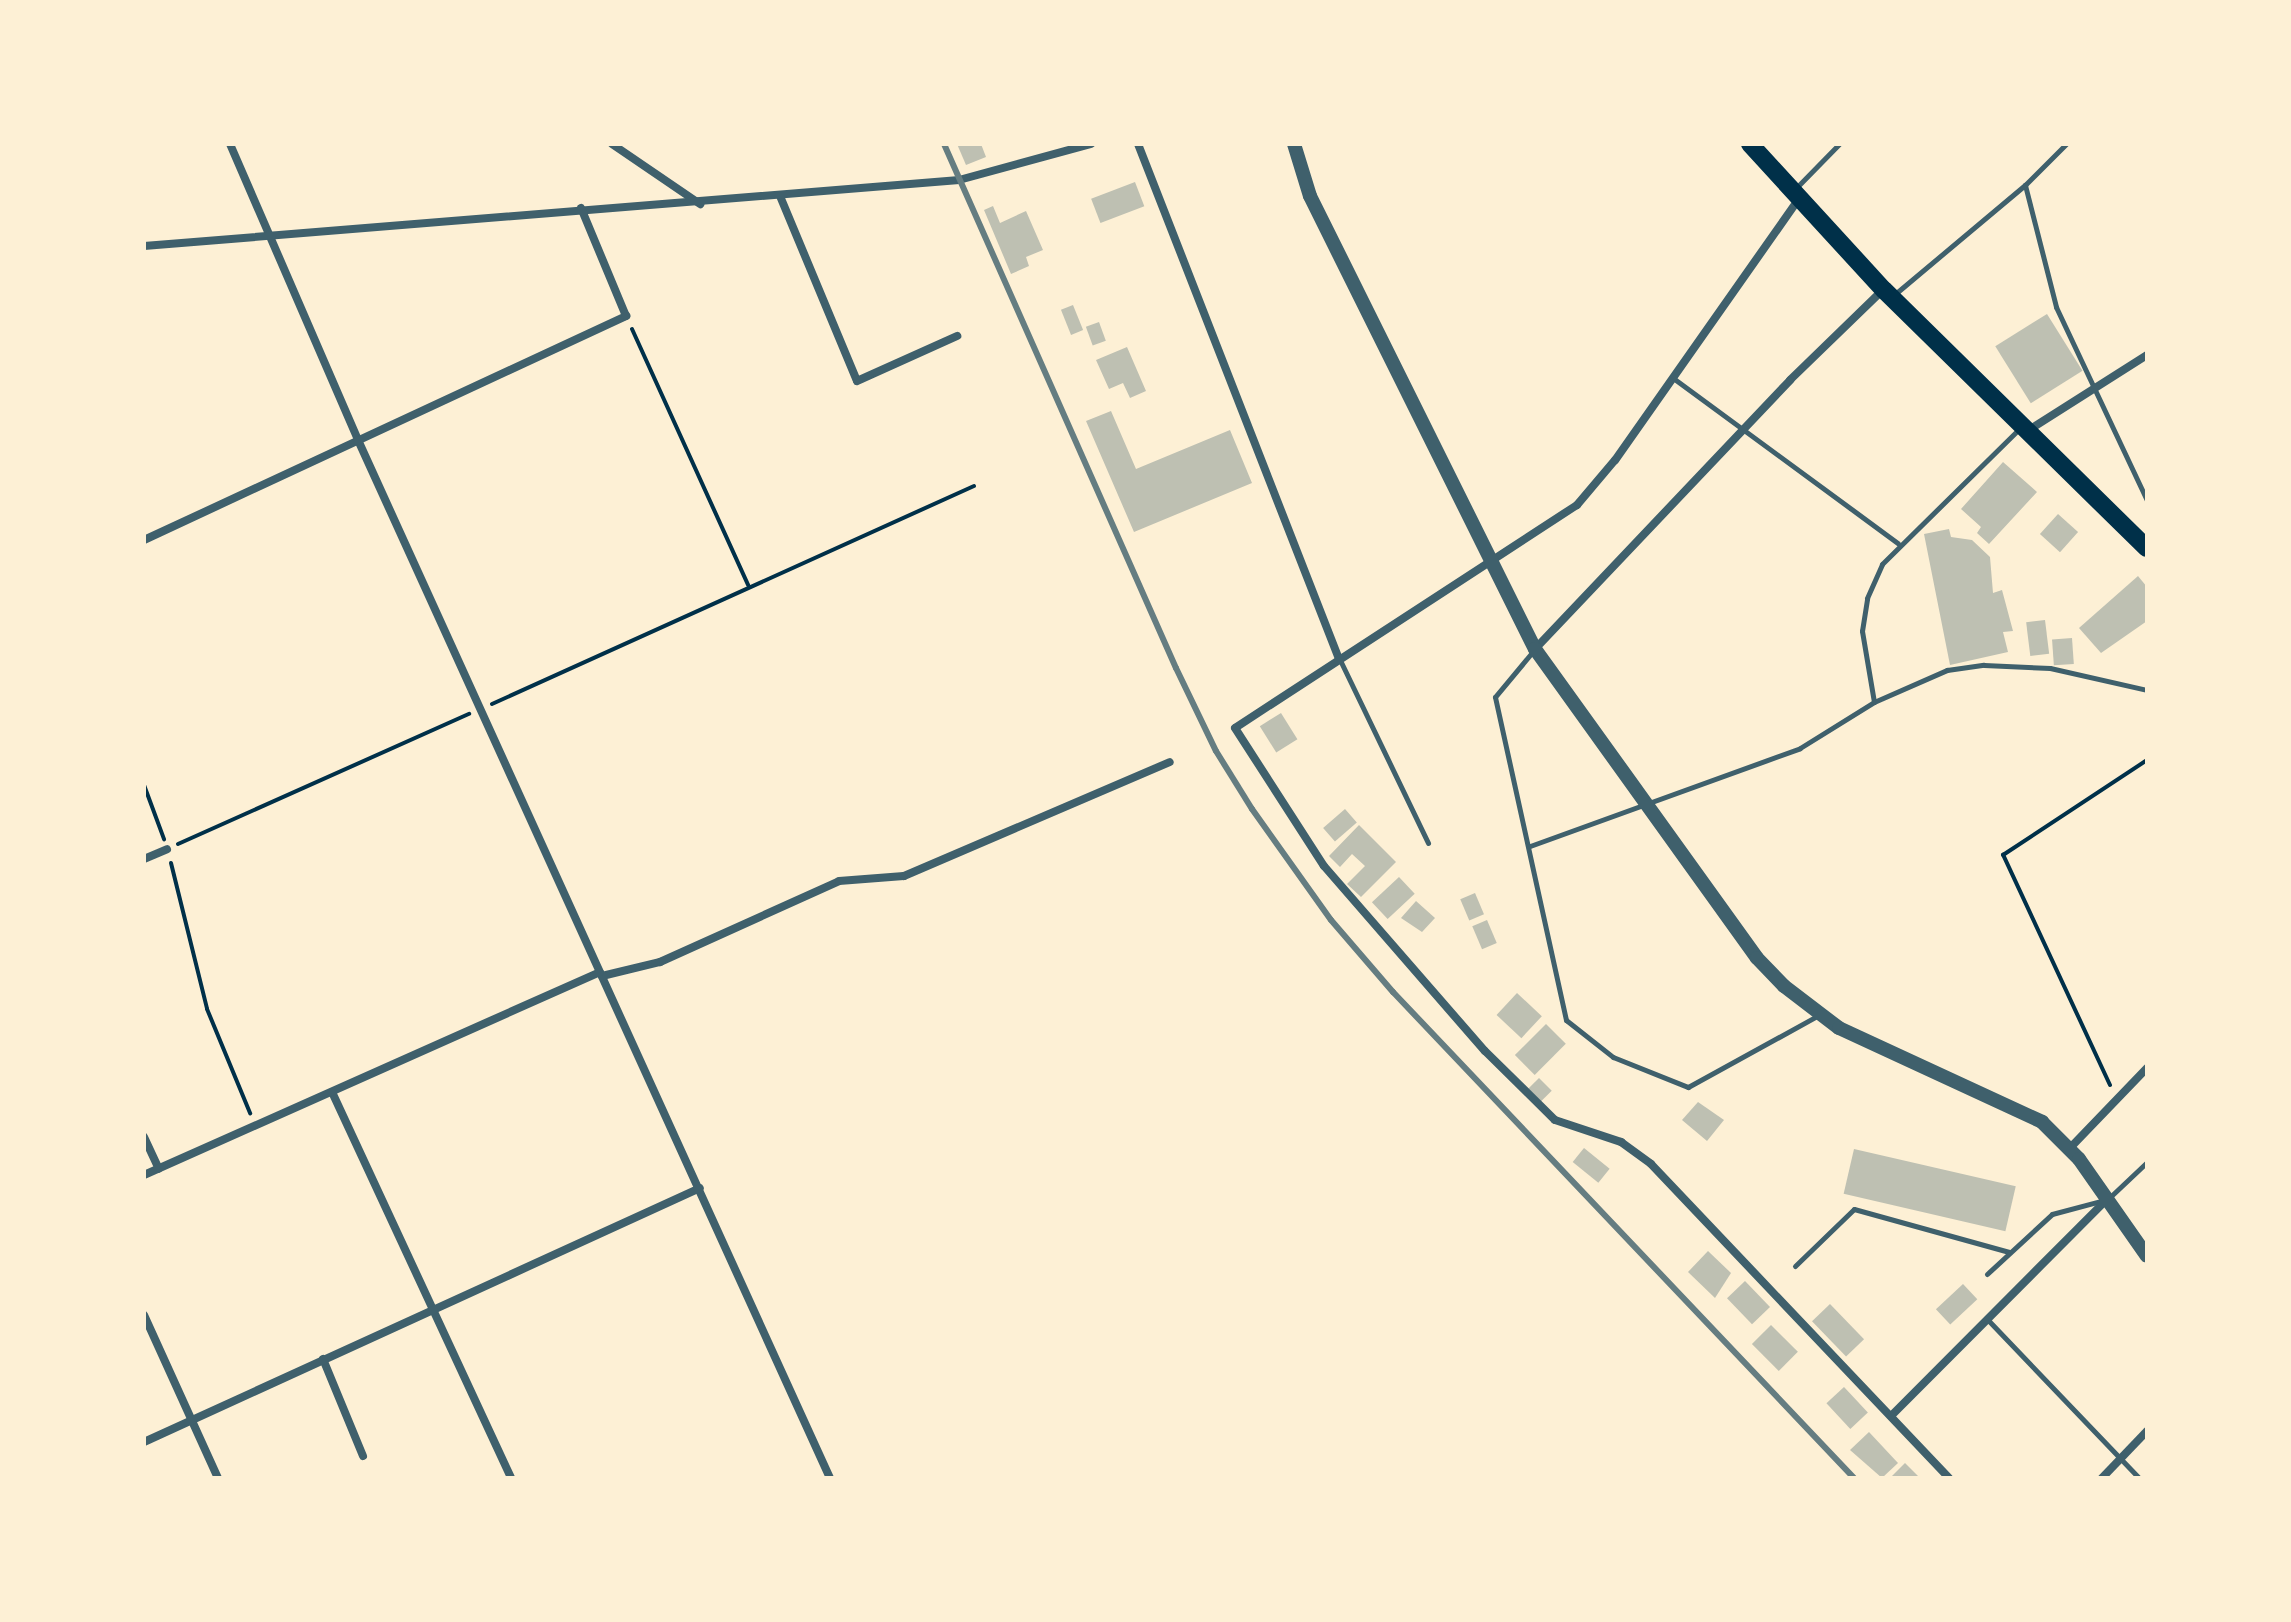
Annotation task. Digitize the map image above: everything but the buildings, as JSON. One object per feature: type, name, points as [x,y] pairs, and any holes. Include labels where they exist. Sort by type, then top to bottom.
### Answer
[{"type":"highway","points":[[1750,144],[1887,293],[2022,430],[2147,548]]},
{"type":"street","points":[[230,144],[358,440],[830,1478]]},
{"type":"street","points":[[612,144],[700,204]]},
{"type":"street","points":[[144,246],[581,208],[700,204],[959,180],[1091,144]]},
{"type":"street","points":[[1138,144],[1339,659]]},
{"type":"street","points":[[1294,144],[1310,196],[1487,562],[1535,649],[1605,754],[1646,800],[1757,958],[1818,1015],[2021,1110],[2070,1148],[2147,1256]]},
{"type":"street","points":[[780,196],[857,381],[957,336]]},
{"type":"street","points":[[1795,196],[1673,377],[1593,488],[1558,520],[1487,562],[1235,728],[1324,866],[1485,1051],[1555,1120],[1621,1142],[1651,1164],[1949,1478]]},
{"type":"street","points":[[144,540],[626,316],[581,208]]},
{"type":"street","points":[[1535,649],[1744,432],[1887,293]]},
{"type":"street","points":[[2022,430],[2147,355]]},
{"type":"street","points":[[144,1175],[601,974],[660,962],[839,881],[904,876],[1170,762]]},
{"type":"street","points":[[144,859],[167,849]]},
{"type":"street","points":[[2070,1148],[2147,1068]]},
{"type":"street","points":[[332,1092],[435,1305],[511,1478]]},
{"type":"street","points":[[144,1137],[159,1169]]},
{"type":"street","points":[[144,1442],[435,1305],[700,1188]]},
{"type":"street","points":[[1891,1416],[2106,1200]]},
{"type":"street","points":[[144,1315],[218,1478]]},
{"type":"street","points":[[323,1359],[363,1456]]},
{"type":"street","points":[[2102,1478],[2147,1431]]},
{"type":"lane","points":[[1795,196],[1839,144]]},
{"type":"lane","points":[[1887,293],[2025,185],[2066,144]]},
{"type":"lane","points":[[2025,185],[2056,307],[2097,387],[2147,500]]},
{"type":"lane","points":[[1673,377],[1898,543]]},
{"type":"lane","points":[[1874,702],[1864,616],[1882,564],[1898,543],[2022,430]]},
{"type":"lane","points":[[1535,649],[1495,697],[1566,1020],[1595,1048],[1688,1087],[1818,1015]]},
{"type":"lane","points":[[1339,659],[1428,843]]},
{"type":"lane","points":[[1530,846],[1646,800],[1800,748],[1917,679],[1984,665],[2083,672],[2147,690]]},
{"type":"lane","points":[[1987,1274],[2052,1214],[2106,1200],[2147,1162]]},
{"type":"lane","points":[[1795,1266],[1854,1209],[2009,1252]]},
{"type":"lane","points":[[1988,1320],[2123,1457],[2139,1478]]},
{"type":"path","points":[[626,316],[748,585]]},
{"type":"path","points":[[167,849],[748,585],[974,486]]},
{"type":"path","points":[[2117,1099],[2003,855],[2147,760]]},
{"type":"path","points":[[144,785],[167,849],[207,1009],[255,1126]]},
{"type":"railway","points":[[944,144],[1176,668],[1216,751],[1252,809],[1331,920],[1393,992],[1854,1478]]}]
